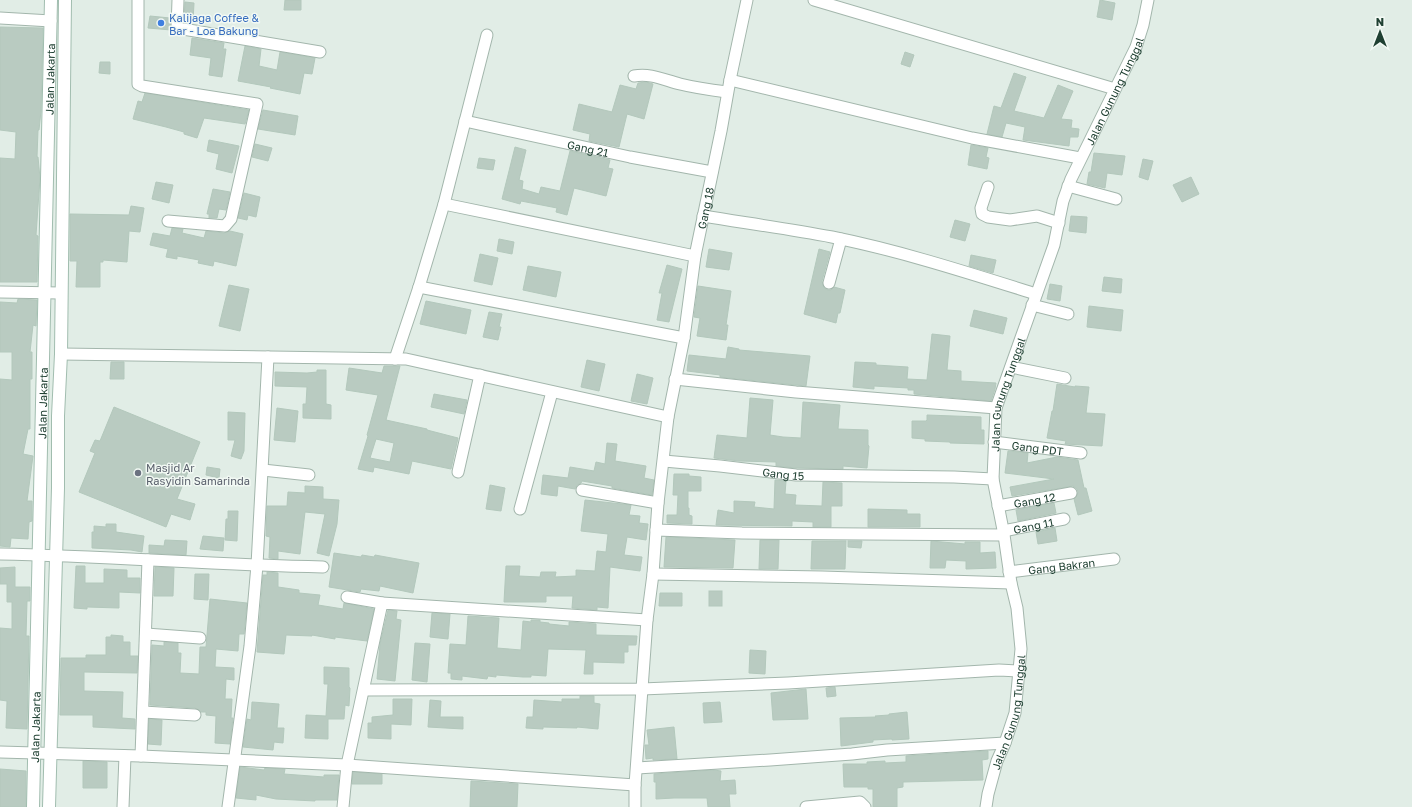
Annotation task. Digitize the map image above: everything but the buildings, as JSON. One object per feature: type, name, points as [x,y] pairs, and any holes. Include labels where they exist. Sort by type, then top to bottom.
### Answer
[{"type":"main road","name":"Jalan Jakarta","points":[[33,807],[52,0]]},
{"type":"main road","name":"Jalan Jakarta","points":[[49,807],[58,488],[58,416],[61,354],[65,0]]},
{"type":"main road","points":[[51,21],[64,21]]},
{"type":"street","points":[[138,0],[138,84],[142,86],[257,104],[228,224],[225,226],[168,221]]},
{"type":"street","points":[[178,0],[177,28],[320,52]]},
{"type":"street","name":"Gang 18","points":[[635,807],[635,785],[647,620],[668,417],[684,338],[695,256],[727,92],[748,0]]},
{"type":"street","points":[[814,0],[1115,89]]},
{"type":"street","name":"Jalan Gunung Tunggal","points":[[986,807],[997,761],[1015,713],[1021,649],[1017,608],[1010,578],[993,479],[996,408],[1054,245],[1068,186],[1080,158],[1136,47],[1143,25],[1148,0]]},
{"type":"street","points":[[0,18],[51,21]]},
{"type":"street","points":[[395,359],[444,204],[488,35]]},
{"type":"street","points":[[634,76],[652,76],[702,89],[727,92]]},
{"type":"street","points":[[730,80],[972,138],[1080,158]]},
{"type":"street","name":"Gang 21","points":[[465,121],[630,157],[712,172]]},
{"type":"street","points":[[1068,186],[1116,199]]},
{"type":"street","points":[[988,187],[980,208],[982,214],[988,217],[1010,220],[1037,216],[1059,224]]},
{"type":"street","points":[[444,204],[695,256]]},
{"type":"street","points":[[703,216],[841,239],[954,269],[1036,294]]},
{"type":"street","points":[[829,282],[841,239]]},
{"type":"street","points":[[419,287],[684,338]]},
{"type":"street","points":[[0,292],[61,293]]},
{"type":"street","points":[[1032,305],[1068,314]]},
{"type":"street","points":[[61,354],[406,359],[668,417]]},
{"type":"street","points":[[228,807],[250,646],[263,470],[268,357]]},
{"type":"street","points":[[1010,366],[1064,378]]},
{"type":"street","points":[[458,472],[480,376]]},
{"type":"street","points":[[675,379],[796,392],[996,408]]},
{"type":"street","points":[[520,509],[552,392]]},
{"type":"street","name":"Gang PDT","points":[[994,442],[1081,453]]},
{"type":"street","name":"Gang 15","points":[[664,461],[796,475],[954,477],[993,479]]},
{"type":"street","points":[[263,470],[309,475]]},
{"type":"street","points":[[582,490],[658,503]]},
{"type":"street","name":"Gang 12","points":[[998,506],[1071,493]]},
{"type":"street","name":"Gang 11","points":[[656,530],[742,533],[1003,533],[1064,519]]},
{"type":"street","points":[[0,554],[56,555],[257,566],[323,567]]},
{"type":"street","name":"Gang Bakran","points":[[652,574],[1010,578],[1114,559]]},
{"type":"street","points":[[141,756],[148,560]]},
{"type":"street","points":[[347,597],[382,603],[647,620]]},
{"type":"street","points":[[343,807],[347,765],[382,603]]},
{"type":"street","points":[[146,634],[200,638]]},
{"type":"street","points":[[364,690],[642,689],[788,683],[999,670],[1019,671]]},
{"type":"street","points":[[143,712],[196,715]]},
{"type":"street","points":[[637,768],[1005,743]]},
{"type":"street","points":[[0,752],[141,756],[347,765],[635,785]]},
{"type":"street","points":[[123,807],[125,756]]},
{"type":"street","points":[[806,807],[852,802],[860,802],[865,807]]},
{"type":"place","name":"Kalijaga Coffee & Bar - Loa Bakung","points":[[161,23]]},
{"type":"place","name":"Masjid Ar Rasyidin Samarinda","points":[[138,473]]}]
